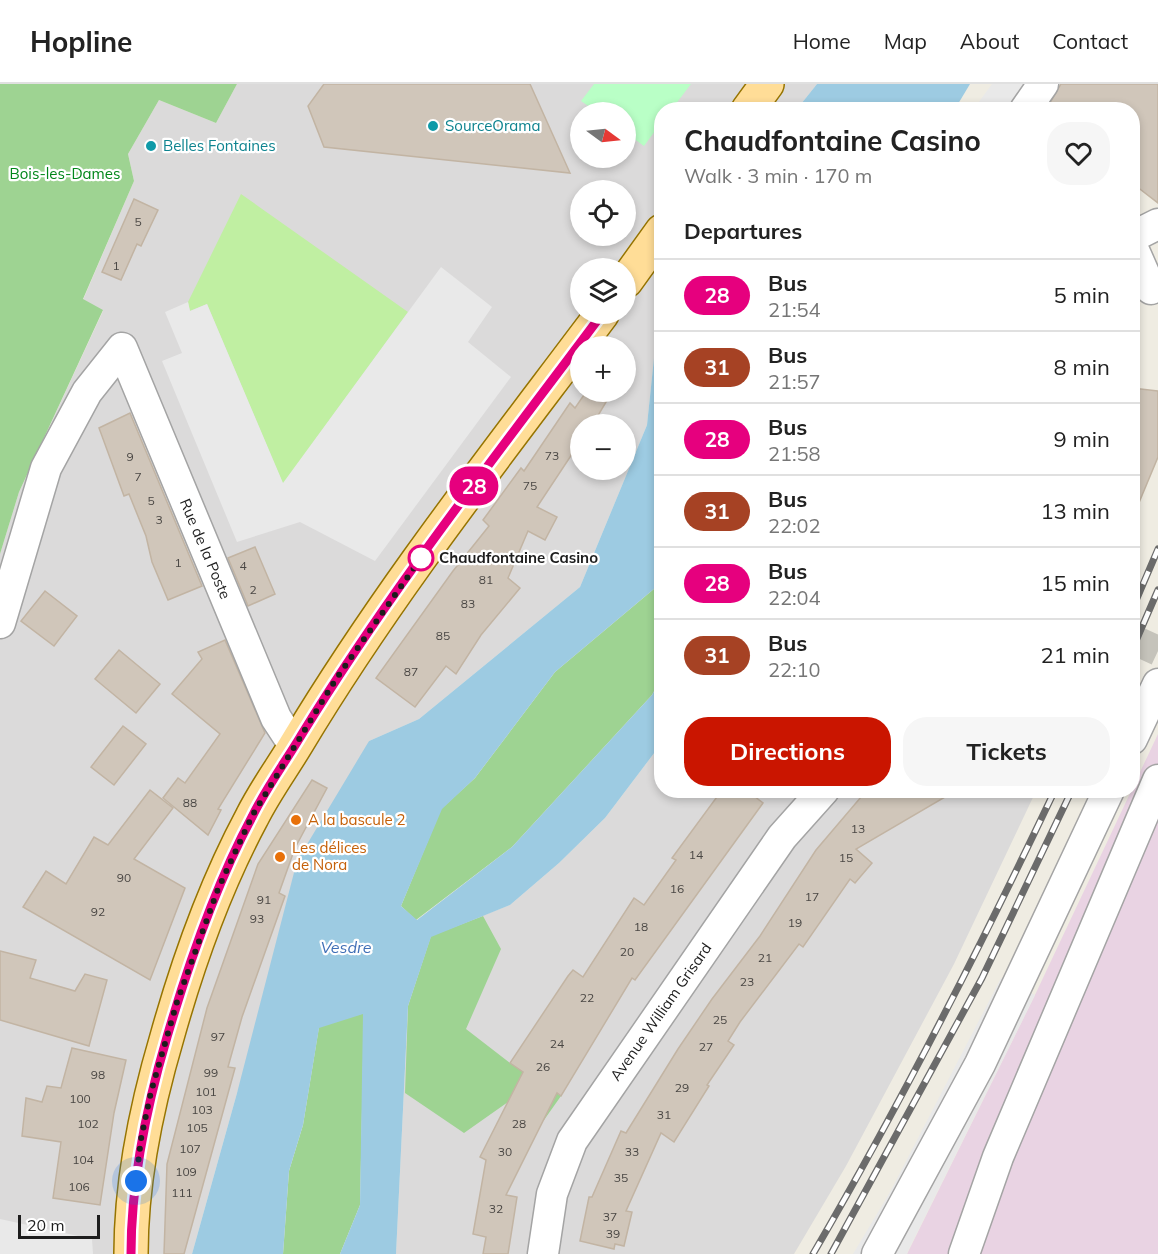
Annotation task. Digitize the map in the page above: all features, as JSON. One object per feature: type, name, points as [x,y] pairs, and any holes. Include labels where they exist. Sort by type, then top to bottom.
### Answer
[{"type":"main road","points":[[754,102],[767,84]]},
{"type":"main road","points":[[636,267],[654,242]]},
{"type":"main road","points":[[131,1254],[131,1222],[141,1139],[151,1092],[177,1002],[218,889],[252,816],[336,679],[387,604],[595,324]]},
{"type":"street","points":[[1031,102],[1043,84]]},
{"type":"street","points":[[1140,233],[1158,224]]},
{"type":"street","points":[[1140,264],[1151,289]]},
{"type":"street","name":"Rue de la Poste","points":[[0,623],[46,468],[87,392],[122,348],[276,718],[295,747]]},
{"type":"street","points":[[1140,722],[1158,684]]},
{"type":"street","points":[[964,1254],[998,1157],[1158,780]]},
{"type":"street","name":"Avenue William Grisard","points":[[543,1254],[552,1194],[572,1141],[782,837],[817,798]]},
{"type":"street","points":[[877,1254],[980,1064],[1104,798]]},
{"type":"shaded area","points":[[237,84],[817,84],[803,102],[654,102],[654,358],[647,425],[636,452],[636,414],[570,414],[570,480],[624,480],[580,587],[419,719],[369,741],[237,1093],[192,1254],[0,1254],[0,554],[19,492],[103,311],[83,300],[134,181],[128,154],[159,100],[216,123]]},
{"type":"shaded area","points":[[992,84],[1029,84],[1016,102],[979,102]]},
{"type":"shaded area","points":[[441,267],[492,307],[468,342],[511,377],[375,561],[300,522],[237,542],[162,361],[182,353],[165,312],[188,302],[190,311],[207,304],[283,483]]},
{"type":"shaded area","points":[[1158,734],[1158,1254],[907,1254],[1035,995],[1128,798],[1140,798],[1140,772]]},
{"type":"shaded area","points":[[654,753],[654,798],[1033,798],[954,964],[846,1166],[794,1254],[396,1254],[408,1006],[431,936],[510,905],[559,863],[605,818]]},
{"type":"shaded area","points":[[1001,978],[1035,995],[907,1254],[853,1254],[890,1192]]},
{"type":"shaded area","points":[[0,1219],[92,1239],[93,1254],[0,1254]]},
{"type":"green space","name":"Bois-les-Dames","points":[[0,84],[237,84],[216,123],[159,100],[128,154],[134,181],[83,299],[103,310],[19,492],[0,554]]},
{"type":"green space","points":[[594,84],[691,84],[677,102],[654,102],[654,132],[644,146],[636,140],[636,102],[582,102]]},
{"type":"green space","points":[[241,194],[408,312],[283,484],[207,304],[190,311],[188,302]]},
{"type":"green space","points":[[654,589],[654,691],[652,695],[512,847],[416,920],[401,906],[441,809],[475,778],[555,672]]},
{"type":"green space","points":[[483,916],[501,949],[466,1029],[510,1063],[561,1096],[544,1120],[508,1102],[464,1133],[405,1093],[408,1006],[431,936]]},
{"type":"green space","points":[[364,1013],[360,1205],[340,1254],[283,1254],[289,1171],[303,1125],[319,1027]]},
{"type":"water","points":[[817,84],[970,84],[959,102],[803,102]]},
{"type":"water","name":"Vesdre","points":[[654,358],[654,589],[555,672],[475,778],[442,809],[401,906],[417,920],[512,847],[654,691],[654,753],[605,818],[559,863],[510,905],[431,937],[408,1006],[396,1254],[340,1254],[360,1205],[363,1014],[319,1028],[303,1125],[289,1171],[283,1254],[192,1254],[237,1093],[297,861],[369,741],[419,719],[580,587],[624,480],[636,480],[636,452],[647,425]]},
{"type":"building","name":"SourceOrama","points":[[324,84],[530,84],[570,173],[324,147],[308,106]]},
{"type":"building","points":[[1061,84],[1158,84],[1158,203],[1140,189],[1140,102],[1051,102]]},
{"type":"building","points":[[134,199],[158,210],[141,246],[137,244],[121,280],[102,272]]},
{"type":"building","points":[[1140,389],[1158,391],[1158,457],[1140,500]]},
{"type":"building","points":[[579,402],[606,402],[599,414],[570,414],[570,457],[537,507],[557,517],[545,540],[528,531],[508,578],[520,588],[481,635],[456,674],[446,666],[415,707],[376,678],[453,571],[489,526],[483,520],[521,468],[524,471],[570,403],[575,408]]},
{"type":"building","points":[[130,413],[202,586],[168,600],[152,562],[146,536],[129,494],[124,496],[99,428]]},
{"type":"building","points":[[255,547],[275,594],[248,606],[228,558]]},
{"type":"building","points":[[45,591],[77,616],[54,646],[21,621]]},
{"type":"building","points":[[225,640],[265,733],[218,809],[221,810],[208,835],[163,798],[178,778],[185,783],[220,734],[172,694],[202,659],[198,652]]},
{"type":"building","points":[[119,650],[160,684],[136,713],[95,679]]},
{"type":"building","points":[[123,726],[146,744],[114,785],[91,767]]},
{"type":"building","points":[[312,780],[327,788],[295,848],[279,893],[285,896],[242,1017],[228,1067],[235,1068],[184,1254],[164,1254],[167,1164],[207,1008],[258,864]]},
{"type":"building","points":[[150,790],[173,808],[134,859],[185,888],[150,980],[23,907],[46,871],[66,884],[94,837],[108,845]]},
{"type":"building","points":[[716,798],[756,798],[763,803],[635,980],[632,978],[561,1096],[557,1093],[506,1195],[517,1197],[508,1254],[483,1254],[486,1237],[473,1234],[486,1160],[480,1157],[523,1072],[510,1063],[568,976],[573,970],[583,977],[634,898],[644,905],[676,860],[672,858]]},
{"type":"building","points":[[860,798],[943,798],[856,849],[872,863],[855,883],[850,879],[803,947],[799,944],[740,1022],[728,1041],[734,1045],[707,1085],[709,1086],[674,1142],[661,1133],[626,1211],[632,1212],[624,1246],[615,1244],[614,1249],[580,1241],[589,1197],[592,1197],[621,1131],[626,1133],[678,1049],[712,999],[760,936],[816,850]]},
{"type":"building","points":[[0,951],[36,960],[30,978],[75,991],[85,974],[107,980],[89,1046],[0,1020]]},
{"type":"building","points":[[72,1048],[126,1060],[114,1113],[100,1205],[53,1198],[61,1142],[22,1136],[26,1098],[42,1102],[47,1086],[61,1088]]},
{"type":"tunnel","points":[[1140,643],[1158,651]]},
{"type":"railway","points":[[1140,591],[1158,549]]},
{"type":"railway","points":[[1140,632],[1158,590]]},
{"type":"railway","points":[[813,1254],[939,1025],[1051,798]]},
{"type":"railway","points":[[831,1254],[982,978],[1068,798]]},
{"type":"bus line","name":"28","points":[[131,1254],[131,1222],[141,1139],[151,1092],[177,1002],[218,889],[252,816],[336,679],[387,604],[595,324]]},
{"type":"place","name":"SourceOrama","points":[[433,126]]},
{"type":"place","name":"Belles Fontaines","points":[[151,146]]},
{"type":"place","name":"Chaudfontaine Casino","points":[[421,558]]},
{"type":"place","name":"A la bascule 2","points":[[296,820]]},
{"type":"place","name":"Les délices de Nora","points":[[280,857]]},
{"type":"route","points":[[136,1181],[141,1139],[151,1092],[177,1002],[218,889],[252,816],[336,679],[421,558]]}]
